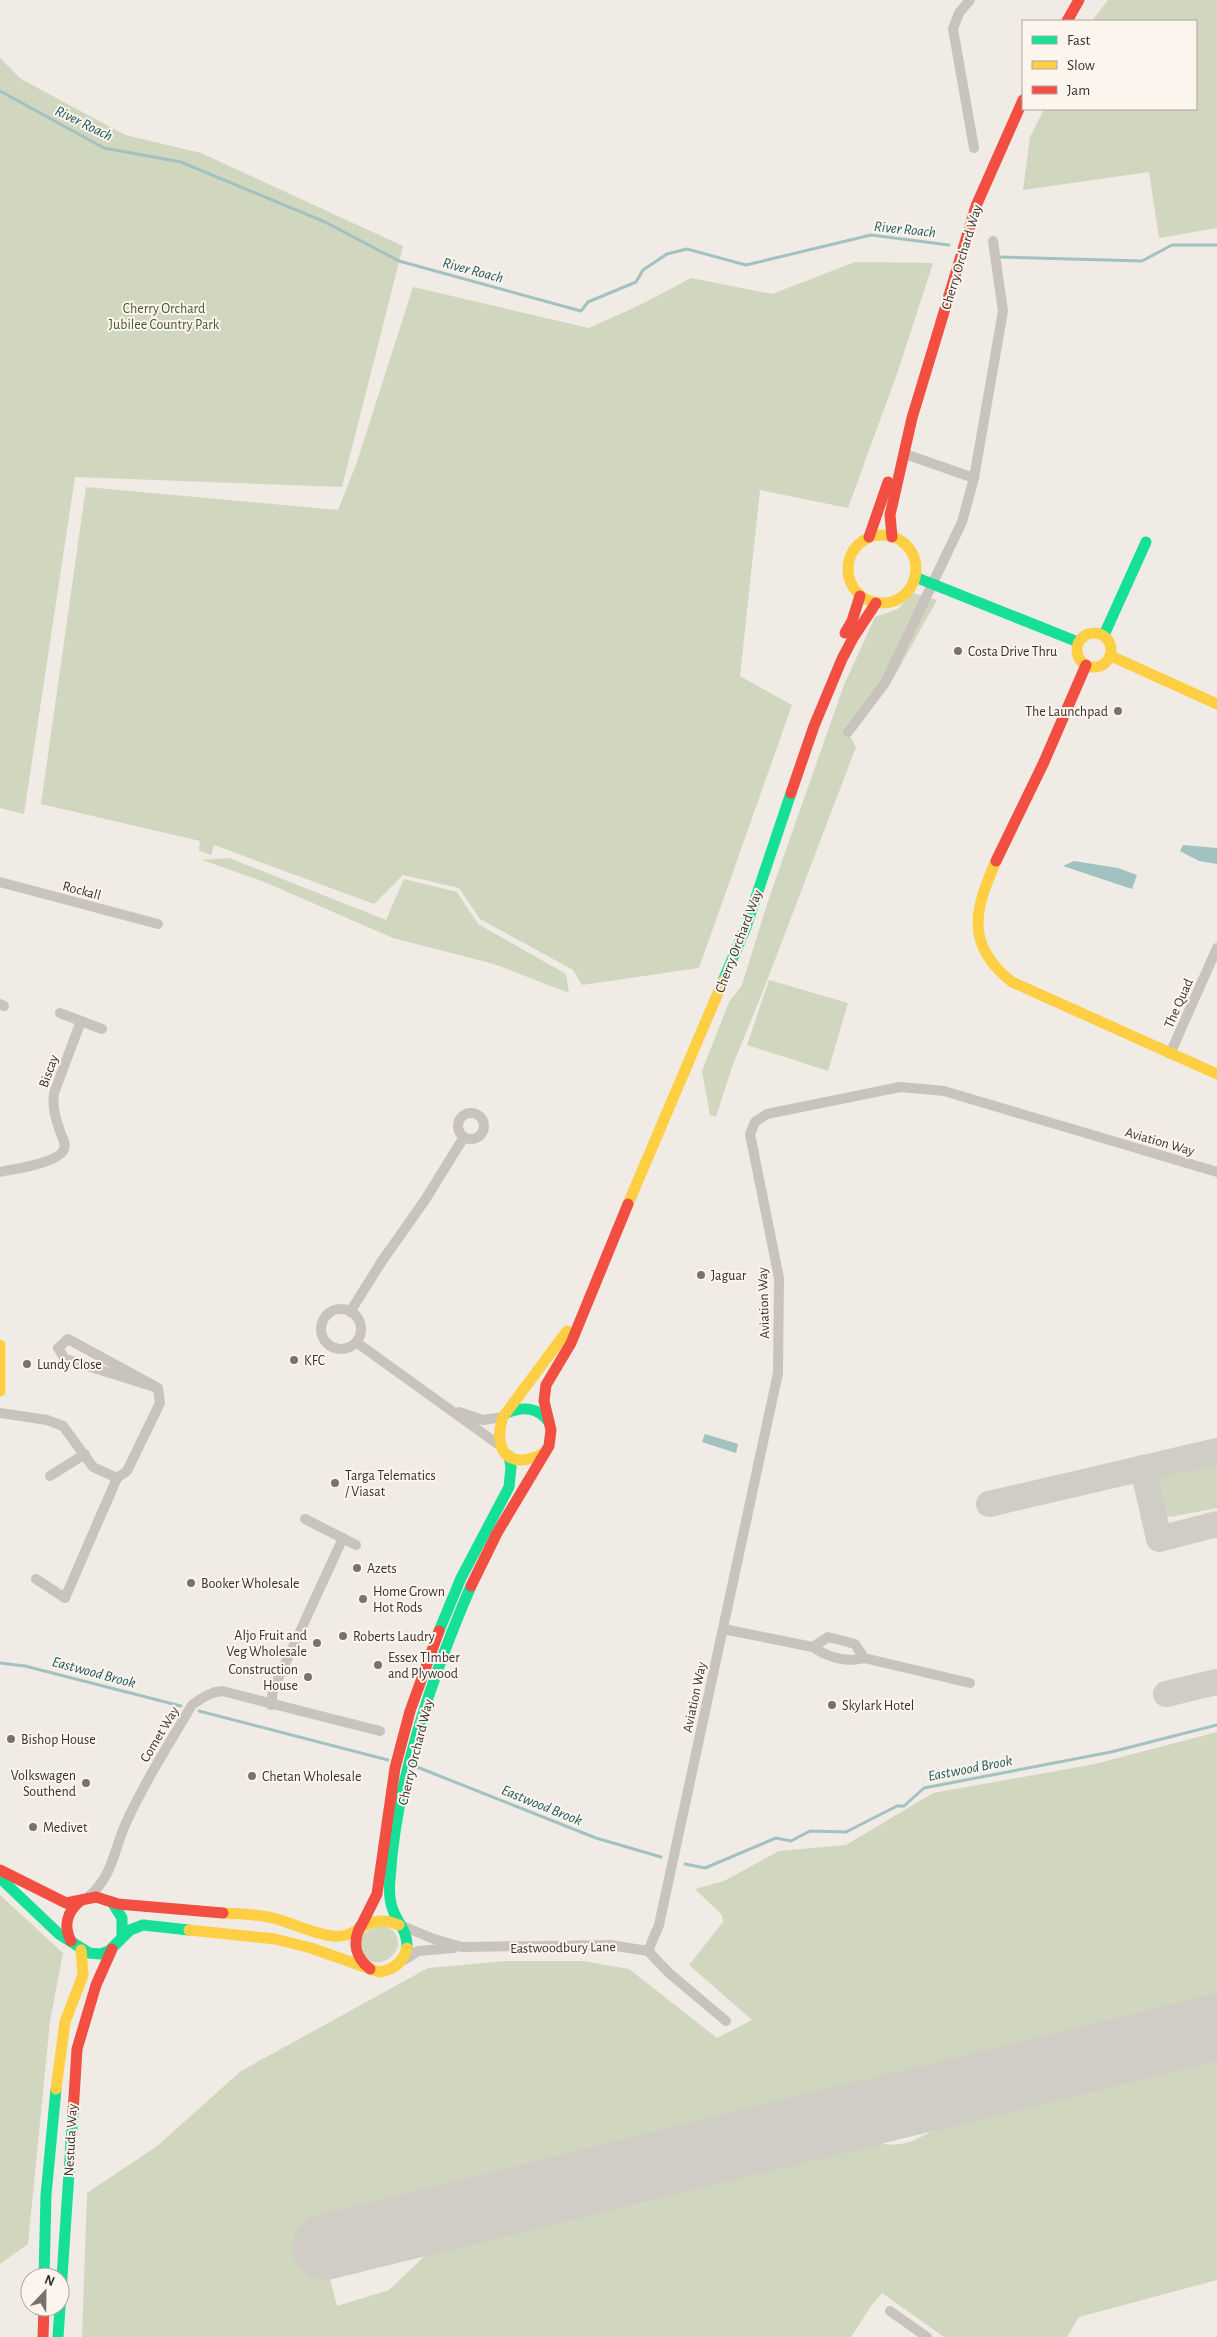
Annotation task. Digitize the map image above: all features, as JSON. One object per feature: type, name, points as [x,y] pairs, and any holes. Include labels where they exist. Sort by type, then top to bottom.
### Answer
[{"type":"main road","points":[[1068,20],[1080,0]]},
{"type":"main road","name":"Cherry Orchard Way","points":[[892,536],[890,515],[912,418],[976,206],[1022,102]]},
{"type":"main road","name":"Cherry Orchard Way","points":[[869,537],[879,512],[905,426],[912,418]]},
{"type":"main road","points":[[880,535],[892,536],[910,550],[915,560],[914,577],[907,592],[898,600],[876,603],[860,596],[850,583],[847,572],[852,551],[869,537],[880,535]]},
{"type":"main road","points":[[1104,635],[1146,542]]},
{"type":"main road","points":[[914,577],[1078,642]]},
{"type":"main road","points":[[814,726],[816,711],[824,684],[836,652],[852,621],[860,596]]},
{"type":"main road","name":"Cherry Orchard Way","points":[[399,1925],[390,1905],[391,1876],[406,1773],[437,1672],[472,1582],[551,1439],[544,1401],[546,1385],[571,1343],[746,927],[814,726],[822,713],[852,636],[876,603]]},
{"type":"main road","points":[[1092,632],[1104,635],[1111,644],[1111,656],[1099,667],[1086,665],[1077,653],[1078,642],[1092,632]]},
{"type":"main road","points":[[1111,656],[1217,704]]},
{"type":"main road","points":[[1086,665],[1038,776],[985,887],[976,930],[987,958],[995,969],[1012,982],[1217,1074]]},
{"type":"main road","name":"Cherry Orchard Way","points":[[499,1445],[497,1430],[505,1415],[562,1340],[597,1278]]},
{"type":"main road","points":[[0,1345],[0,1391]]},
{"type":"main road","points":[[505,1415],[517,1408],[529,1407],[542,1414],[549,1423]]},
{"type":"main road","points":[[499,1445],[515,1460],[530,1461],[544,1452]]},
{"type":"main road","name":"Cherry Orchard Way","points":[[361,1926],[376,1894],[390,1793],[410,1711],[426,1662],[454,1594],[509,1486],[511,1467],[509,1456]]},
{"type":"main road","name":"Eastwoodbury Lane","points":[[0,1870],[64,1903],[99,1897],[112,1902],[271,1917],[333,1936],[346,1935],[375,1920],[389,1921],[399,1925]]},
{"type":"main road","points":[[0,1878],[77,1946],[97,1954],[112,1949],[131,1928],[143,1925],[275,1939],[311,1948],[374,1971]]},
{"type":"main road","points":[[77,1946],[66,1932],[67,1920],[72,1909],[83,1900]]},
{"type":"main road","points":[[112,1902],[122,1916],[124,1924],[122,1937]]},
{"type":"main road","points":[[399,1925],[406,1936],[407,1944],[400,1964]]},
{"type":"main road","points":[[361,1926],[355,1941],[358,1956],[362,1963],[374,1971]]},
{"type":"main road","name":"Nestuda Way","points":[[44,2267],[46,2195],[57,2077],[66,2022],[83,1975],[77,1946]]},
{"type":"main road","name":"Nestuda Way","points":[[58,2337],[77,2049],[88,2005],[99,1972],[112,1949]]},
{"type":"main road","name":"Eastwoodbury Lane","points":[[374,1971],[388,1971],[400,1964]]},
{"type":"main road","points":[[43,2337],[44,2317]]},
{"type":"street","points":[[970,0],[959,13],[954,29],[974,148]]},
{"type":"street","points":[[848,732],[885,683],[962,522],[974,478],[1003,311],[993,241]]},
{"type":"street","points":[[905,454],[974,478]]},
{"type":"street","name":"Rockall","points":[[0,882],[158,924]]},
{"type":"street","name":"The Quad","points":[[1170,1054],[1214,965],[1217,948]]},
{"type":"street","points":[[60,1013],[102,1029]]},
{"type":"street","name":"Biscay","points":[[0,1172],[54,1159],[62,1154],[64,1141],[53,1113],[54,1093],[81,1021]]},
{"type":"street","name":"Aviation Way","points":[[648,1951],[659,1925],[778,1373],[778,1278],[750,1134],[755,1122],[767,1114],[900,1087],[944,1091],[1217,1172]]},
{"type":"street","points":[[350,1312],[382,1261],[425,1200],[464,1137]]},
{"type":"street","points":[[339,1310],[355,1315],[360,1326],[356,1342],[351,1346],[339,1349],[328,1345],[322,1335],[322,1323],[328,1314],[339,1310]]},
{"type":"street","points":[[68,1339],[158,1388],[65,1360],[58,1348],[68,1339]]},
{"type":"street","points":[[356,1342],[499,1445]]},
{"type":"street","points":[[36,1579],[65,1598],[117,1478],[127,1471],[160,1402],[158,1388]]},
{"type":"street","points":[[451,1410],[483,1420],[505,1415]]},
{"type":"street","points":[[0,1413],[56,1422],[68,1430],[93,1466],[117,1478]]},
{"type":"street","points":[[50,1476],[85,1454]]},
{"type":"street","points":[[305,1519],[356,1545]]},
{"type":"street","points":[[271,1704],[273,1690],[343,1538]]},
{"type":"street","points":[[723,1629],[813,1647],[823,1654],[853,1661],[864,1658],[970,1683]]},
{"type":"street","points":[[813,1647],[828,1637],[855,1644],[864,1658]]},
{"type":"street","name":"Comet Way","points":[[83,1900],[98,1888],[107,1876],[125,1825],[152,1773],[192,1705],[214,1692],[222,1692],[380,1732]]},
{"type":"street","name":"Comet Way","points":[[107,1876],[108,1895],[112,1902]]},
{"type":"street","name":"Eastwoodbury Lane","points":[[399,1925],[434,1939],[462,1947]]},
{"type":"street","name":"Eastwoodbury Lane","points":[[400,1964],[418,1951],[462,1947],[610,1945],[648,1951]]},
{"type":"street","points":[[648,1951],[669,1973],[726,2021]]},
{"type":"street","points":[[890,2311],[927,2337]]},
{"type":"green space","points":[[1108,0],[1217,0],[1217,228],[1159,238],[1149,172],[1023,190],[1030,137],[1044,110],[1197,110],[1197,20],[1093,20]]},
{"type":"green space","name":"Cherry Orchard Jubilee Country Park","points":[[0,58],[21,79],[125,135],[201,153],[403,246],[342,487],[75,477],[24,814],[0,808]]},
{"type":"green space","points":[[855,262],[933,263],[899,368],[848,508],[760,490],[740,676],[792,705],[699,968],[582,985],[573,970],[480,919],[459,888],[403,875],[374,904],[214,845],[211,855],[199,851],[200,841],[41,804],[86,487],[338,510],[357,462],[413,287],[589,328],[640,305],[691,278],[772,294]]},
{"type":"green space","points":[[913,593],[937,600],[893,679],[880,683],[845,727],[856,747],[765,986],[732,1067],[716,1117],[710,1115],[702,1071],[729,1002],[742,985],[768,901],[844,685],[875,617],[898,609]]},
{"type":"green space","points":[[229,858],[386,920],[404,879],[457,892],[478,924],[566,974],[569,993],[494,964],[393,938],[262,881],[202,860]]},
{"type":"green space","points":[[769,980],[848,1003],[828,1071],[747,1045]]},
{"type":"green space","points":[[1217,1463],[1217,1508],[1170,1517],[1159,1511],[1152,1484],[1157,1476]]},
{"type":"green space","points":[[1217,1732],[1217,2003],[904,2080],[889,2078],[854,2092],[506,2179],[507,2184],[317,2230],[337,2306],[389,2290],[432,2249],[516,2229],[518,2233],[645,2202],[644,2196],[878,2142],[894,2145],[901,2144],[916,2139],[937,2128],[1217,2061],[1217,2280],[1079,2317],[1067,2337],[944,2337],[882,2293],[871,2306],[851,2337],[82,2337],[87,2193],[156,2147],[241,2071],[428,1968],[506,1961],[583,1961],[629,1969],[717,2038],[752,2020],[689,1965],[723,1922],[722,1915],[695,1889],[724,1881],[779,1851],[846,1845],[933,1793],[1095,1764]]},
{"type":"green space","points":[[0,1895],[63,1953],[50,2021],[28,2244],[0,2264]]},
{"type":"green space","points":[[381,1924],[392,1930],[397,1936],[397,1949],[393,1955],[381,1962],[366,1960],[359,1936]]},
{"type":"water","points":[[1183,845],[1217,848],[1217,864],[1199,861],[1180,851]]},
{"type":"water","points":[[1074,861],[1118,868],[1137,875],[1132,889],[1063,866]]},
{"type":"water","points":[[705,1434],[738,1444],[736,1453],[702,1442]]},
{"type":"waterway","name":"River Roach","points":[[0,91],[104,148],[181,162],[325,222],[399,261],[581,311],[588,302],[636,282],[643,270],[667,254],[687,249],[746,265],[871,235],[949,245]]},
{"type":"waterway","name":"River Roach","points":[[1000,257],[1142,261],[1172,245],[1217,245]]},
{"type":"waterway","name":"Eastwood Brook","points":[[0,1663],[25,1666],[181,1706]]},
{"type":"waterway","name":"Eastwood Brook","points":[[199,1711],[388,1760]]},
{"type":"waterway","name":"Eastwood Brook","points":[[685,1864],[705,1868],[776,1838],[791,1841],[810,1831],[846,1832],[897,1806],[904,1806],[924,1788],[1111,1752],[1217,1725]]},
{"type":"waterway","name":"Eastwood Brook","points":[[417,1767],[596,1838],[661,1857]]},
{"type":"taxiway","points":[[989,1504],[1217,1451]]},
{"type":"taxiway","points":[[1143,1468],[1159,1539],[1217,1524]]},
{"type":"taxiway","points":[[1166,1694],[1217,1682]]},
{"type":"runway","points":[[325,2247],[1217,2027]]},
{"type":"traffic: fast","points":[[1104,635],[1146,542]]},
{"type":"traffic: fast","points":[[915,577],[1078,642]]},
{"type":"traffic: fast","points":[[723,981],[746,927],[791,793]]},
{"type":"traffic: fast","points":[[507,1413],[519,1409],[530,1409],[540,1413],[549,1422]]},
{"type":"traffic: fast","points":[[439,1631],[461,1578],[509,1487],[511,1467],[509,1456]]},
{"type":"traffic: fast","points":[[407,1948],[406,1937],[393,1910],[390,1895],[394,1842],[400,1804],[408,1767],[430,1693],[471,1586]]},
{"type":"traffic: fast","points":[[0,1878],[59,1934],[89,1953],[100,1954],[109,1951],[130,1930],[143,1925],[189,1930]]},
{"type":"traffic: fast","points":[[112,1902],[122,1918],[122,1937]]},
{"type":"traffic: fast","points":[[44,2267],[46,2195],[56,2089]]},
{"type":"traffic: fast","points":[[58,2337],[73,2113]]},
{"type":"traffic: slow","points":[[882,535],[895,538],[906,545],[913,556],[916,569],[913,582],[906,593],[895,600],[882,603],[869,600],[858,593],[851,582],[848,569],[851,556],[858,545],[869,538],[882,535]]},
{"type":"traffic: slow","points":[[1094,633],[1101,634],[1106,638],[1110,643],[1111,650],[1110,657],[1106,662],[1101,666],[1094,667],[1087,666],[1082,662],[1078,657],[1077,650],[1078,643],[1082,638],[1087,634],[1094,633]]},
{"type":"traffic: slow","points":[[1111,656],[1217,704]]},
{"type":"traffic: slow","points":[[996,861],[983,896],[978,926],[980,941],[987,955],[997,968],[1012,982],[1217,1074]]},
{"type":"traffic: slow","points":[[628,1204],[723,981]]},
{"type":"traffic: slow","points":[[544,1453],[522,1460],[513,1459],[502,1449],[500,1429],[503,1417],[567,1331]]},
{"type":"traffic: slow","points":[[0,1345],[0,1391]]},
{"type":"traffic: slow","points":[[223,1913],[267,1917],[333,1936],[350,1934],[370,1923],[378,1921],[399,1925]]},
{"type":"traffic: slow","points":[[189,1930],[275,1939],[311,1948],[379,1972],[389,1970],[397,1965],[403,1958],[407,1948]]},
{"type":"traffic: slow","points":[[56,2089],[65,2022],[83,1975],[81,1950]]},
{"type":"traffic: jam","points":[[1068,20],[1079,0]]},
{"type":"traffic: jam","points":[[892,537],[890,515],[912,418],[976,206],[1022,102]]},
{"type":"traffic: jam","points":[[869,537],[888,482]]},
{"type":"traffic: jam","points":[[845,633],[852,621],[860,596]]},
{"type":"traffic: jam","points":[[791,793],[814,726],[842,659],[876,603]]},
{"type":"traffic: jam","points":[[996,861],[1044,762],[1086,665]]},
{"type":"traffic: jam","points":[[471,1586],[497,1533],[549,1446],[551,1430],[544,1401],[546,1385],[571,1343],[628,1204]]},
{"type":"traffic: jam","points":[[361,1926],[377,1894],[395,1768],[410,1711],[439,1631]]},
{"type":"traffic: jam","points":[[0,1870],[66,1903],[96,1897],[118,1904],[223,1913]]},
{"type":"traffic: jam","points":[[71,1941],[67,1930],[69,1915],[80,1901]]},
{"type":"traffic: jam","points":[[360,1927],[356,1939],[357,1950],[361,1960],[370,1969]]},
{"type":"traffic: jam","points":[[73,2113],[77,2049],[96,1985],[112,1949]]},
{"type":"traffic: jam","points":[[43,2337],[44,2317]]},
{"type":"place","name":"Costa Drive Thru","points":[[958,651]]},
{"type":"place","name":"The Launchpad","points":[[1118,711]]},
{"type":"place","name":"Jaguar","points":[[701,1275]]},
{"type":"place","name":"KFC","points":[[294,1360]]},
{"type":"place","name":"Lundy Close","points":[[27,1364]]},
{"type":"place","name":"Targa Telematics / Viasat","points":[[335,1483]]},
{"type":"place","name":"Azets","points":[[357,1568]]},
{"type":"place","name":"Booker Wholesale","points":[[191,1583]]},
{"type":"place","name":"Home Grown Hot Rods","points":[[363,1599]]},
{"type":"place","name":"Roberts Laudry","points":[[343,1636]]},
{"type":"place","name":"Aljo Fruit and Veg Wholesale","points":[[317,1643]]},
{"type":"place","name":"Essex TImber and Plywood","points":[[378,1665]]},
{"type":"place","name":"Construction House","points":[[308,1677]]},
{"type":"place","name":"Skylark Hotel","points":[[832,1705]]},
{"type":"place","name":"Bishop House","points":[[11,1739]]},
{"type":"place","name":"Chetan Wholesale","points":[[252,1776]]},
{"type":"place","name":"Volkswagen Southend","points":[[86,1783]]},
{"type":"place","name":"Medivet","points":[[33,1827]]}]
